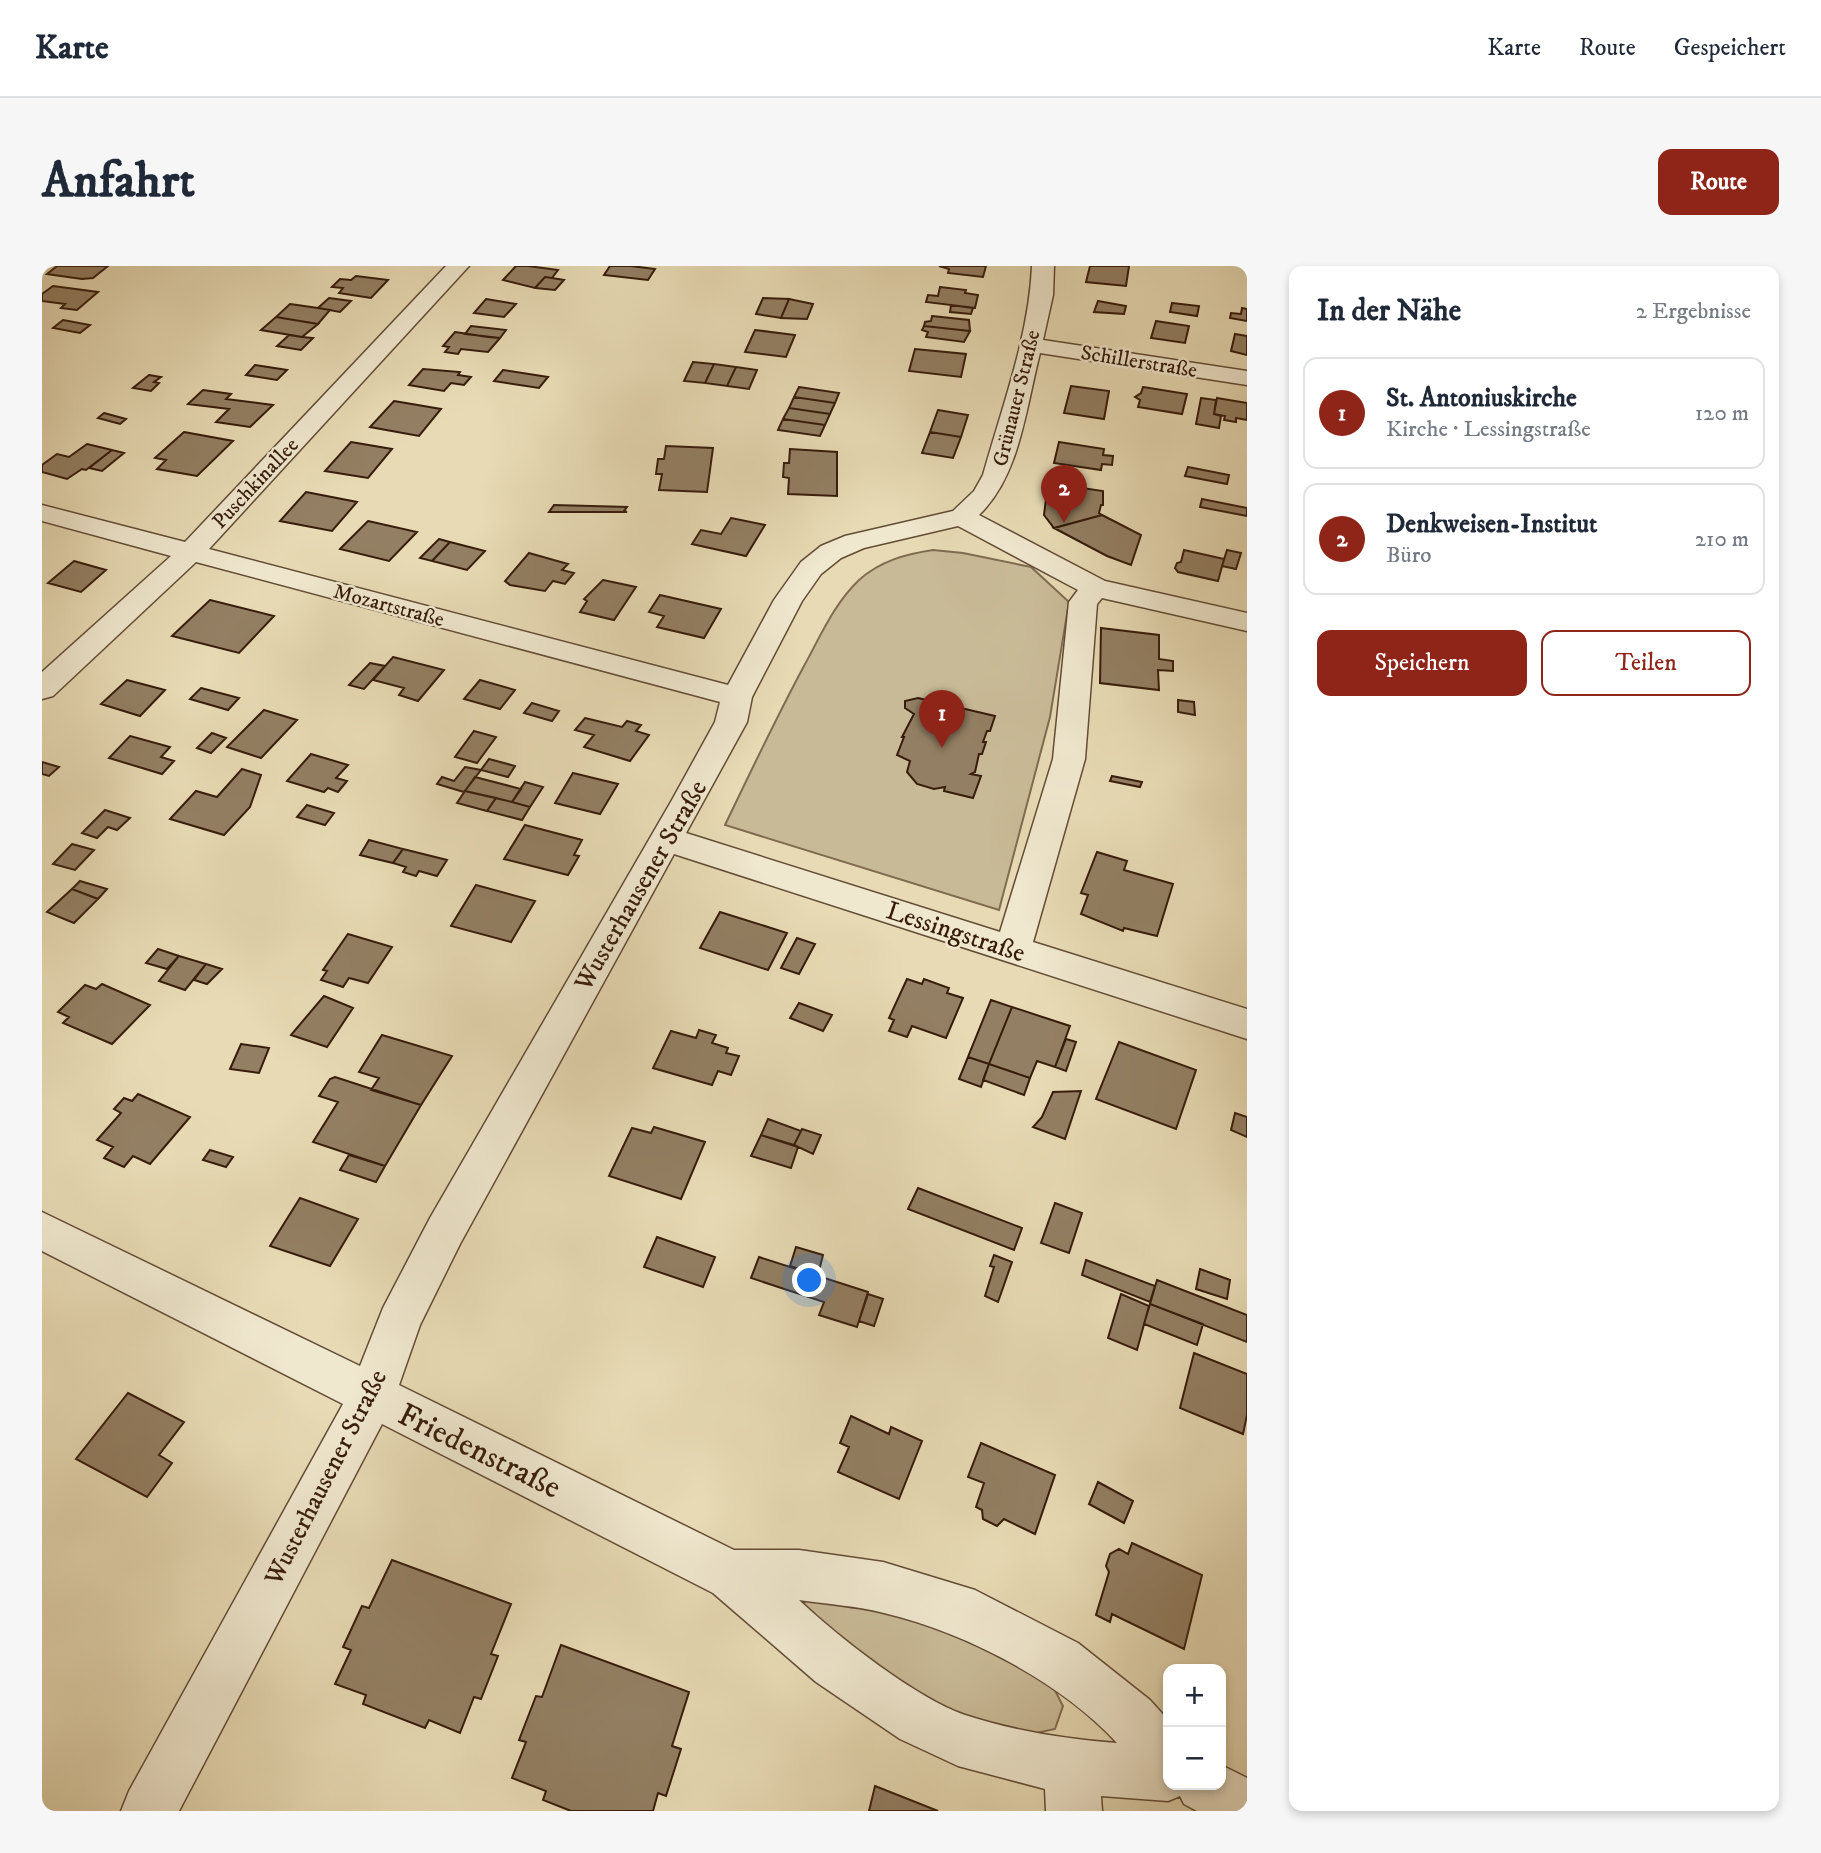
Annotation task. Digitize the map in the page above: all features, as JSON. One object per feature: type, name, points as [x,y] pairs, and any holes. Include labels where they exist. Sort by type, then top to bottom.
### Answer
[{"type":"street","name":"Puschkinallee","points":[[42,690],[190,553],[458,266]]},
{"type":"street","name":"Grünauer Straße","points":[[962,517],[985,495],[996,475],[1031,345],[1042,295],[1043,266]]},
{"type":"street","name":"Schillerstraße","points":[[1031,345],[1247,378]]},
{"type":"street","name":"Mozartstraße","points":[[42,513],[737,697]]},
{"type":"street","points":[[962,517],[1096,588],[1247,622]]},
{"type":"street","name":"Wusterhausener Straße","points":[[149,1811],[372,1397],[399,1322],[451,1219],[688,802],[731,722],[737,697],[799,583],[811,568],[831,552],[863,540],[962,517]]},
{"type":"street","points":[[1013,950],[1069,759],[1083,602],[1096,588]]},
{"type":"street","name":"Lessingstraße","points":[[665,839],[1247,1024]]},
{"type":"street","name":"Friedenstraße","points":[[42,1230],[731,1575],[822,1655],[886,1703],[951,1737],[1018,1758],[1073,1790],[1163,1775]]},
{"type":"street","name":"Friedenstraße","points":[[731,1575],[799,1575],[883,1587],[957,1608],[1060,1661],[1131,1719],[1163,1754]]},
{"type":"street","points":[[1213,1790],[1247,1807]]},
{"type":"shaded area","points":[[933,550],[963,553],[1031,567],[1069,602],[1050,717],[999,910],[725,825],[828,620],[842,599],[867,573],[885,563]]},
{"type":"shaded area","points":[[807,1596],[881,1599],[1047,1675],[1063,1706],[1055,1729],[1023,1736],[963,1721],[885,1675],[801,1612]]},
{"type":"building","points":[[57,266],[108,266],[93,278],[82,279],[47,274]]},
{"type":"building","points":[[516,266],[558,270],[552,278],[545,277],[535,288],[503,280]]},
{"type":"building","points":[[610,266],[655,269],[648,280],[604,275]]},
{"type":"building","points":[[939,266],[986,266],[983,277],[948,273],[949,269]]},
{"type":"building","points":[[1090,266],[1129,266],[1126,286],[1086,282]]},
{"type":"building","points":[[356,276],[388,280],[371,298],[339,293],[343,288],[332,287],[340,279],[351,280]]},
{"type":"building","points":[[545,277],[564,280],[555,290],[535,288]]},
{"type":"building","points":[[53,286],[98,292],[77,310],[61,308],[65,304],[42,301],[42,294]]},
{"type":"building","points":[[940,287],[966,290],[965,293],[978,295],[975,308],[926,302],[928,295],[938,296]]},
{"type":"building","points":[[329,298],[351,301],[340,312],[318,308]]},
{"type":"building","points":[[763,298],[789,299],[781,318],[756,314]]},
{"type":"building","points":[[486,299],[516,304],[504,317],[474,313]]},
{"type":"building","points":[[789,299],[813,304],[807,319],[781,318]]},
{"type":"building","points":[[1098,301],[1126,306],[1124,314],[1094,312]]},
{"type":"building","points":[[1172,303],[1199,306],[1197,316],[1170,312]]},
{"type":"building","points":[[290,304],[330,310],[318,324],[276,317]]},
{"type":"building","points":[[951,305],[973,308],[971,314],[950,312]]},
{"type":"building","points":[[1242,308],[1247,309],[1247,321],[1230,318],[1231,313],[1241,314]]},
{"type":"building","points":[[932,316],[969,320],[970,331],[924,326],[925,322],[931,321]]},
{"type":"building","points":[[276,317],[318,324],[302,337],[261,330]]},
{"type":"building","points":[[63,320],[90,325],[80,333],[53,328]]},
{"type":"building","points":[[1156,321],[1189,326],[1185,343],[1151,338]]},
{"type":"building","points":[[471,326],[506,330],[500,338],[465,334]]},
{"type":"building","points":[[924,326],[970,331],[964,342],[926,337],[928,332],[922,330]]},
{"type":"building","points":[[755,330],[795,335],[786,357],[745,352]]},
{"type":"building","points":[[455,332],[500,338],[488,352],[461,349],[458,354],[445,352],[449,347],[443,346]]},
{"type":"building","points":[[1235,334],[1247,336],[1247,355],[1231,351]]},
{"type":"building","points":[[289,335],[313,338],[301,350],[277,346]]},
{"type":"building","points":[[915,349],[966,354],[961,377],[909,371]]},
{"type":"building","points":[[693,362],[714,364],[705,383],[684,381]]},
{"type":"building","points":[[714,364],[736,367],[727,386],[705,383]]},
{"type":"building","points":[[255,365],[287,370],[277,380],[246,375]]},
{"type":"building","points":[[736,367],[757,370],[749,389],[727,386]]},
{"type":"building","points":[[423,369],[460,372],[458,375],[471,377],[464,385],[451,383],[444,391],[409,385]]},
{"type":"building","points":[[503,370],[548,377],[539,388],[494,381]]},
{"type":"building","points":[[149,375],[161,377],[154,382],[159,383],[151,391],[133,388]]},
{"type":"building","points":[[1071,386],[1109,391],[1104,419],[1064,413]]},
{"type":"building","points":[[799,387],[839,393],[835,403],[794,397]]},
{"type":"building","points":[[1143,387],[1187,394],[1182,414],[1138,407],[1140,400],[1135,397],[1141,393]]},
{"type":"building","points":[[203,390],[231,394],[226,399],[273,405],[250,427],[216,422],[229,409],[188,404]]},
{"type":"building","points":[[794,397],[835,403],[830,414],[789,408]]},
{"type":"building","points":[[1201,398],[1216,400],[1214,414],[1221,416],[1219,428],[1196,424]]},
{"type":"building","points":[[1217,398],[1247,403],[1247,420],[1224,420],[1225,416],[1214,414]]},
{"type":"building","points":[[394,401],[441,409],[419,436],[370,427]]},
{"type":"building","points":[[789,408],[830,414],[825,425],[783,419]]},
{"type":"building","points":[[938,410],[968,415],[961,437],[930,432]]},
{"type":"building","points":[[104,413],[126,419],[120,424],[98,418]]},
{"type":"building","points":[[783,419],[825,425],[820,436],[778,430]]},
{"type":"building","points":[[184,432],[233,441],[197,476],[157,469],[166,460],[155,458]]},
{"type":"building","points":[[930,432],[961,437],[953,458],[922,453]]},
{"type":"building","points":[[351,442],[392,449],[368,478],[325,471]]},
{"type":"building","points":[[1059,442],[1104,449],[1103,455],[1113,456],[1112,465],[1102,464],[1101,470],[1054,463]]},
{"type":"building","points":[[87,444],[112,450],[86,470],[82,469],[67,479],[42,472],[42,465],[57,454],[69,457]]},
{"type":"building","points":[[666,446],[713,448],[707,492],[659,490],[662,474],[656,474],[658,459],[664,459]]},
{"type":"building","points":[[790,449],[837,452],[837,496],[788,494],[789,478],[783,477],[784,463],[789,463]]},
{"type":"building","points":[[112,450],[124,453],[102,471],[89,468]]},
{"type":"building","points":[[1188,467],[1229,475],[1227,484],[1185,476]]},
{"type":"building","points":[[1048,483],[1103,491],[1103,505],[1099,513],[1102,515],[1054,528],[1044,515]]},
{"type":"building","points":[[306,492],[357,502],[332,531],[280,521]]},
{"type":"building","points":[[1202,499],[1247,508],[1247,516],[1200,507]]},
{"type":"building","points":[[554,505],[627,507],[624,511],[627,512],[549,512]]},
{"type":"building","points":[[1102,515],[1141,535],[1131,565],[1107,556],[1054,528]]},
{"type":"building","points":[[731,518],[765,525],[746,556],[692,544],[701,530],[721,534]]},
{"type":"building","points":[[368,521],[417,532],[389,561],[340,549]]},
{"type":"building","points":[[439,539],[450,542],[432,561],[420,558]]},
{"type":"building","points":[[450,542],[485,551],[467,570],[432,561]]},
{"type":"building","points":[[1184,550],[1224,559],[1218,581],[1178,572],[1175,568],[1177,563],[1181,562]]},
{"type":"building","points":[[1227,550],[1241,553],[1236,569],[1222,566]]},
{"type":"building","points":[[529,553],[568,564],[562,570],[574,573],[565,584],[553,581],[545,591],[510,585],[505,581]]},
{"type":"building","points":[[74,561],[106,570],[81,592],[48,583]]},
{"type":"building","points":[[603,580],[636,587],[614,620],[580,612],[587,601],[584,599]]},
{"type":"building","points":[[660,595],[721,609],[704,638],[657,627],[664,616],[649,612]]},
{"type":"building","points":[[210,600],[274,616],[239,653],[172,636]]},
{"type":"building","points":[[1101,628],[1159,635],[1159,659],[1173,661],[1173,671],[1158,670],[1159,690],[1100,683]]},
{"type":"building","points":[[393,657],[444,670],[418,701],[399,695],[404,688],[373,680]]},
{"type":"building","points":[[370,663],[385,666],[364,689],[349,685]]},
{"type":"building","points":[[127,680],[165,690],[140,716],[101,704]]},
{"type":"building","points":[[480,680],[515,690],[500,709],[464,699]]},
{"type":"building","points":[[201,688],[239,698],[228,710],[190,699]]},
{"type":"building","points":[[918,698],[995,716],[983,742],[986,742],[982,754],[979,754],[975,772],[971,774],[981,776],[973,798],[944,791],[945,787],[934,789],[917,784],[907,772],[910,761],[897,755],[902,737],[914,714],[905,708],[905,701]]},
{"type":"building","points":[[1178,700],[1194,702],[1195,715],[1178,712]]},
{"type":"building","points":[[532,703],[559,711],[552,721],[524,713]]},
{"type":"building","points":[[264,710],[297,720],[261,758],[227,747]]},
{"type":"building","points":[[585,718],[622,727],[627,721],[641,725],[636,731],[649,735],[630,761],[584,747],[594,735],[575,730]]},
{"type":"building","points":[[474,731],[496,737],[477,763],[455,757]]},
{"type":"building","points":[[212,733],[226,738],[211,753],[197,748]]},
{"type":"building","points":[[130,736],[170,747],[161,757],[174,761],[162,774],[109,758]]},
{"type":"building","points":[[311,754],[348,765],[336,778],[347,781],[338,792],[328,788],[324,792],[287,781]]},
{"type":"building","points":[[489,759],[515,766],[508,777],[481,770]]},
{"type":"building","points":[[42,762],[59,767],[49,776],[42,774]]},
{"type":"building","points":[[465,767],[481,770],[464,792],[437,784],[442,777],[454,781]]},
{"type":"building","points":[[242,769],[261,775],[250,807],[224,835],[170,819],[196,791],[217,797]]},
{"type":"building","points":[[573,773],[618,784],[600,814],[555,803]]},
{"type":"building","points":[[1112,776],[1142,782],[1140,787],[1110,781]]},
{"type":"building","points":[[475,777],[521,789],[512,802],[465,791]]},
{"type":"building","points":[[525,782],[543,787],[530,807],[512,802]]},
{"type":"building","points":[[465,791],[496,798],[487,811],[457,803]]},
{"type":"building","points":[[496,798],[530,807],[522,820],[487,811]]},
{"type":"building","points":[[307,805],[334,813],[325,825],[297,817]]},
{"type":"building","points":[[105,810],[130,818],[117,830],[108,827],[97,838],[82,833]]},
{"type":"building","points":[[525,825],[582,840],[574,855],[579,856],[568,875],[504,859]]},
{"type":"building","points":[[369,840],[403,849],[393,863],[360,855]]},
{"type":"building","points":[[72,844],[94,850],[75,870],[53,864]]},
{"type":"building","points":[[403,849],[447,860],[437,876],[419,871],[416,876],[403,872],[406,867],[393,863]]},
{"type":"building","points":[[1097,852],[1127,861],[1124,870],[1173,884],[1157,936],[1124,928],[1123,931],[1081,914],[1088,895],[1081,893]]},
{"type":"building","points":[[80,881],[107,889],[98,899],[72,889]]},
{"type":"building","points":[[476,885],[535,901],[511,942],[451,926]]},
{"type":"building","points":[[72,889],[98,899],[74,923],[47,912]]},
{"type":"building","points":[[720,912],[787,933],[768,970],[700,948]]},
{"type":"building","points":[[348,934],[392,947],[368,983],[349,978],[343,987],[321,980],[327,971],[323,970]]},
{"type":"building","points":[[797,938],[815,944],[799,974],[781,968]]},
{"type":"building","points":[[158,949],[179,956],[167,969],[146,963]]},
{"type":"building","points":[[179,956],[206,964],[185,990],[159,981]]},
{"type":"building","points":[[206,964],[222,969],[207,984],[194,980]]},
{"type":"building","points":[[907,979],[922,984],[924,979],[949,988],[947,993],[963,998],[946,1038],[912,1026],[907,1037],[889,1031],[894,1020],[889,1018]]},
{"type":"building","points":[[102,984],[150,1005],[112,1044],[63,1023],[69,1017],[58,1012],[85,985],[96,989]]},
{"type":"building","points":[[324,996],[353,1008],[327,1047],[291,1035]]},
{"type":"building","points":[[991,1000],[1012,1007],[989,1064],[968,1057]]},
{"type":"building","points":[[799,1003],[832,1015],[823,1031],[790,1018]]},
{"type":"building","points":[[1012,1007],[1070,1026],[1055,1067],[1037,1061],[1030,1078],[989,1064]]},
{"type":"building","points":[[699,1030],[716,1035],[712,1043],[728,1048],[726,1053],[739,1056],[731,1075],[718,1071],[712,1085],[653,1068],[671,1031],[696,1038]]},
{"type":"building","points":[[382,1035],[452,1056],[421,1105],[371,1090],[379,1078],[359,1072]]},
{"type":"building","points":[[1066,1039],[1076,1042],[1066,1071],[1055,1067]]},
{"type":"building","points":[[1119,1042],[1196,1070],[1176,1129],[1096,1099]]},
{"type":"building","points":[[241,1044],[269,1048],[259,1073],[230,1069]]},
{"type":"building","points":[[968,1057],[989,1064],[981,1087],[959,1079]]},
{"type":"building","points":[[989,1064],[1030,1078],[1024,1095],[983,1080]]},
{"type":"building","points":[[335,1077],[421,1105],[385,1166],[313,1142],[338,1102],[319,1096],[330,1079]]},
{"type":"building","points":[[1081,1091],[1065,1139],[1033,1127],[1042,1117],[1053,1092]]},
{"type":"building","points":[[138,1094],[190,1117],[150,1164],[133,1156],[124,1167],[104,1158],[113,1147],[97,1140],[121,1113],[114,1109],[124,1098],[132,1101]]},
{"type":"building","points":[[1235,1113],[1247,1117],[1247,1137],[1231,1130]]},
{"type":"building","points":[[768,1119],[801,1131],[794,1145],[761,1135]]},
{"type":"building","points":[[654,1127],[705,1142],[681,1199],[609,1176],[632,1128],[651,1133]]},
{"type":"building","points":[[802,1129],[821,1135],[813,1154],[794,1145]]},
{"type":"building","points":[[761,1135],[798,1147],[791,1168],[751,1156]]},
{"type":"building","points":[[210,1150],[233,1157],[226,1167],[203,1160]]},
{"type":"building","points":[[349,1155],[385,1166],[376,1182],[340,1170]]},
{"type":"building","points":[[918,1188],[1022,1228],[1014,1250],[908,1209]]},
{"type":"building","points":[[300,1198],[358,1219],[330,1266],[270,1246]]},
{"type":"building","points":[[1055,1203],[1082,1213],[1069,1253],[1041,1243]]},
{"type":"building","points":[[657,1237],[715,1257],[703,1287],[644,1267]]},
{"type":"building","points":[[796,1247],[823,1255],[818,1275],[790,1266]]},
{"type":"building","points":[[994,1255],[1012,1262],[998,1302],[985,1296],[994,1267],[990,1266]]},
{"type":"building","points":[[759,1257],[868,1292],[857,1327],[819,1315],[824,1302],[751,1278]]},
{"type":"building","points":[[1086,1260],[1155,1286],[1150,1302],[1082,1275]]},
{"type":"building","points":[[1200,1269],[1230,1280],[1227,1299],[1196,1289]]},
{"type":"building","points":[[1157,1280],[1247,1315],[1247,1342],[1150,1304]]},
{"type":"building","points":[[868,1294],[883,1299],[874,1326],[859,1321]]},
{"type":"building","points":[[1121,1294],[1149,1306],[1137,1350],[1108,1338]]},
{"type":"building","points":[[1150,1304],[1203,1324],[1197,1345],[1144,1324]]},
{"type":"building","points":[[1194,1353],[1247,1374],[1247,1415],[1243,1434],[1180,1408]]},
{"type":"building","points":[[128,1393],[184,1422],[159,1455],[172,1463],[147,1497],[76,1459]]},
{"type":"building","points":[[851,1416],[889,1434],[891,1427],[922,1441],[899,1499],[838,1472],[849,1447],[840,1443]]},
{"type":"building","points":[[981,1443],[1055,1475],[1035,1534],[1004,1519],[997,1526],[983,1519],[982,1510],[976,1507],[984,1483],[968,1477]]},
{"type":"building","points":[[1098,1482],[1133,1501],[1124,1523],[1089,1504]]},
{"type":"building","points":[[1132,1543],[1202,1575],[1184,1649],[1112,1614],[1110,1622],[1096,1615],[1109,1572],[1106,1566],[1110,1554],[1119,1549],[1128,1554]]},
{"type":"building","points":[[392,1560],[511,1604],[491,1654],[498,1656],[481,1699],[474,1697],[460,1733],[429,1720],[425,1728],[363,1704],[366,1695],[335,1684],[351,1650],[343,1647],[362,1606],[369,1608]]},
{"type":"building","points":[[561,1645],[689,1692],[672,1746],[681,1749],[666,1796],[658,1793],[653,1811],[571,1811],[543,1800],[546,1791],[512,1778],[526,1742],[519,1740],[536,1696],[542,1697]]},
{"type":"building","points":[[875,1786],[938,1811],[869,1811]]},
{"type":"place","name":"Denkweisen-Institut","points":[[1064,523]]},
{"type":"place","name":"St. Antoniuskirche","points":[[942,748]]}]
